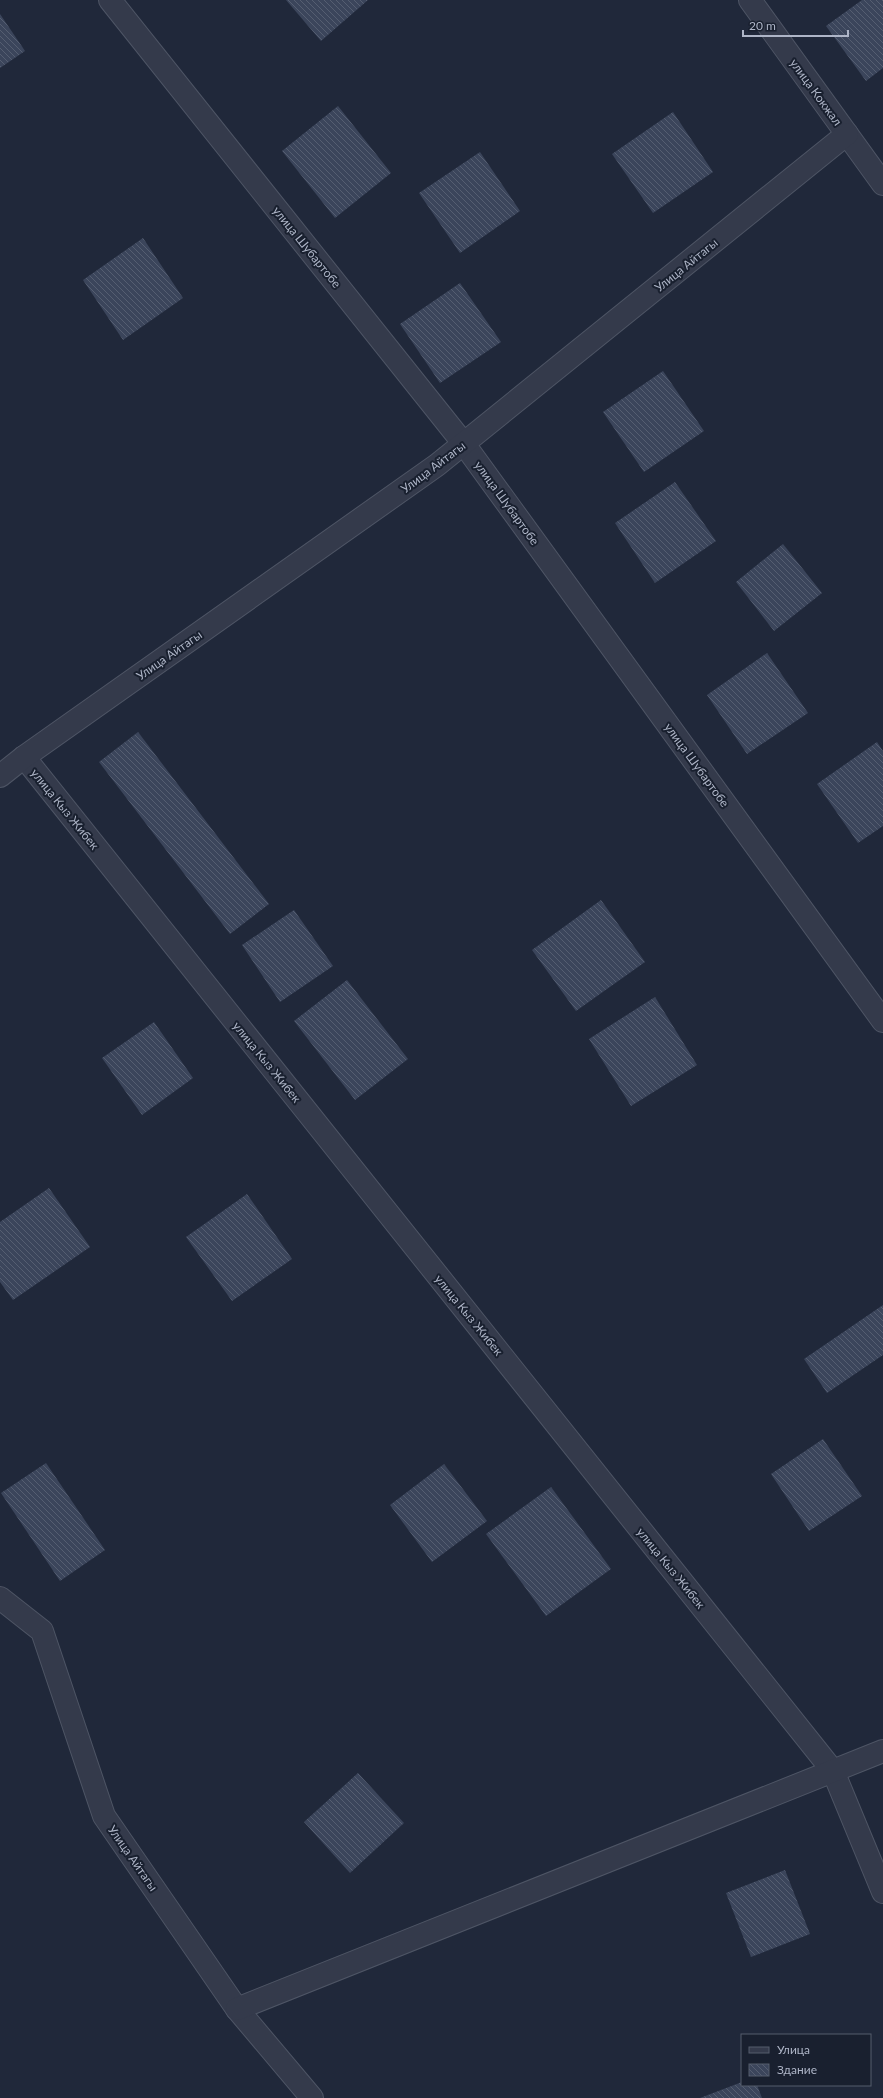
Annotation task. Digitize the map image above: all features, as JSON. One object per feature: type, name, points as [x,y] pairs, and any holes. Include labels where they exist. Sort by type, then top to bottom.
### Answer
[{"type":"street","name":"улица Шубартобе","points":[[110,0],[464,444],[883,1021]]},
{"type":"street","name":"улица Кокжал","points":[[750,0],[883,184]]},
{"type":"street","name":"Улица Айтагы","points":[[0,776],[24,756],[437,465],[847,134]]},
{"type":"street","name":"улица Кыз Жибек","points":[[24,756],[833,1771],[883,1892]]},
{"type":"street","points":[[0,1598],[42,1631]]},
{"type":"street","points":[[0,1614],[35,1626],[42,1631]]},
{"type":"street","name":"Улица Айтагы","points":[[42,1631],[104,1816],[237,2009],[312,2098]]},
{"type":"street","points":[[237,2009],[883,1751]]},
{"type":"building","points":[[286,0],[368,0],[321,41]]},
{"type":"building","points":[[862,0],[883,0],[883,68],[866,81],[826,26]]},
{"type":"building","points":[[0,14],[25,51],[0,68]]},
{"type":"building","points":[[338,106],[391,173],[335,218],[282,151]]},
{"type":"building","points":[[673,112],[713,172],[653,213],[612,154]]},
{"type":"building","points":[[480,152],[520,211],[460,253],[419,193]]},
{"type":"building","points":[[143,238],[183,298],[123,340],[83,280]]},
{"type":"building","points":[[460,283],[501,342],[440,383],[400,324]]},
{"type":"building","points":[[663,371],[704,431],[644,472],[603,412]]},
{"type":"building","points":[[675,482],[716,541],[655,583],[615,523]]},
{"type":"building","points":[[783,544],[822,593],[774,631],[736,582]]},
{"type":"building","points":[[767,653],[808,713],[747,754],[707,695]]},
{"type":"building","points":[[138,732],[269,904],[230,934],[99,762]]},
{"type":"building","points":[[877,742],[883,751],[883,826],[858,843],[817,784]]},
{"type":"building","points":[[601,900],[645,962],[576,1011],[532,950]]},
{"type":"building","points":[[294,910],[333,966],[280,1002],[242,945]]},
{"type":"building","points":[[347,980],[408,1059],[355,1100],[294,1021]]},
{"type":"building","points":[[655,997],[697,1065],[631,1106],[589,1039]]},
{"type":"building","points":[[154,1022],[193,1078],[142,1115],[102,1058]]},
{"type":"building","points":[[49,1188],[90,1247],[13,1300],[0,1282],[0,1222]]},
{"type":"building","points":[[247,1194],[292,1259],[232,1301],[186,1237]]},
{"type":"building","points":[[883,1305],[883,1355],[827,1393],[804,1359]]},
{"type":"building","points":[[823,1439],[862,1496],[809,1531],[771,1474]]},
{"type":"building","points":[[46,1463],[105,1550],[60,1581],[1,1493]]},
{"type":"building","points":[[444,1464],[487,1521],[432,1562],[390,1505]]},
{"type":"building","points":[[551,1487],[611,1569],[546,1616],[486,1534]]},
{"type":"building","points":[[358,1773],[404,1823],[350,1873],[304,1822]]},
{"type":"building","points":[[785,1870],[810,1934],[751,1957],[726,1893]]},
{"type":"building","points":[[741,2082],[741,2086],[757,2086],[762,2098],[700,2098]]}]
